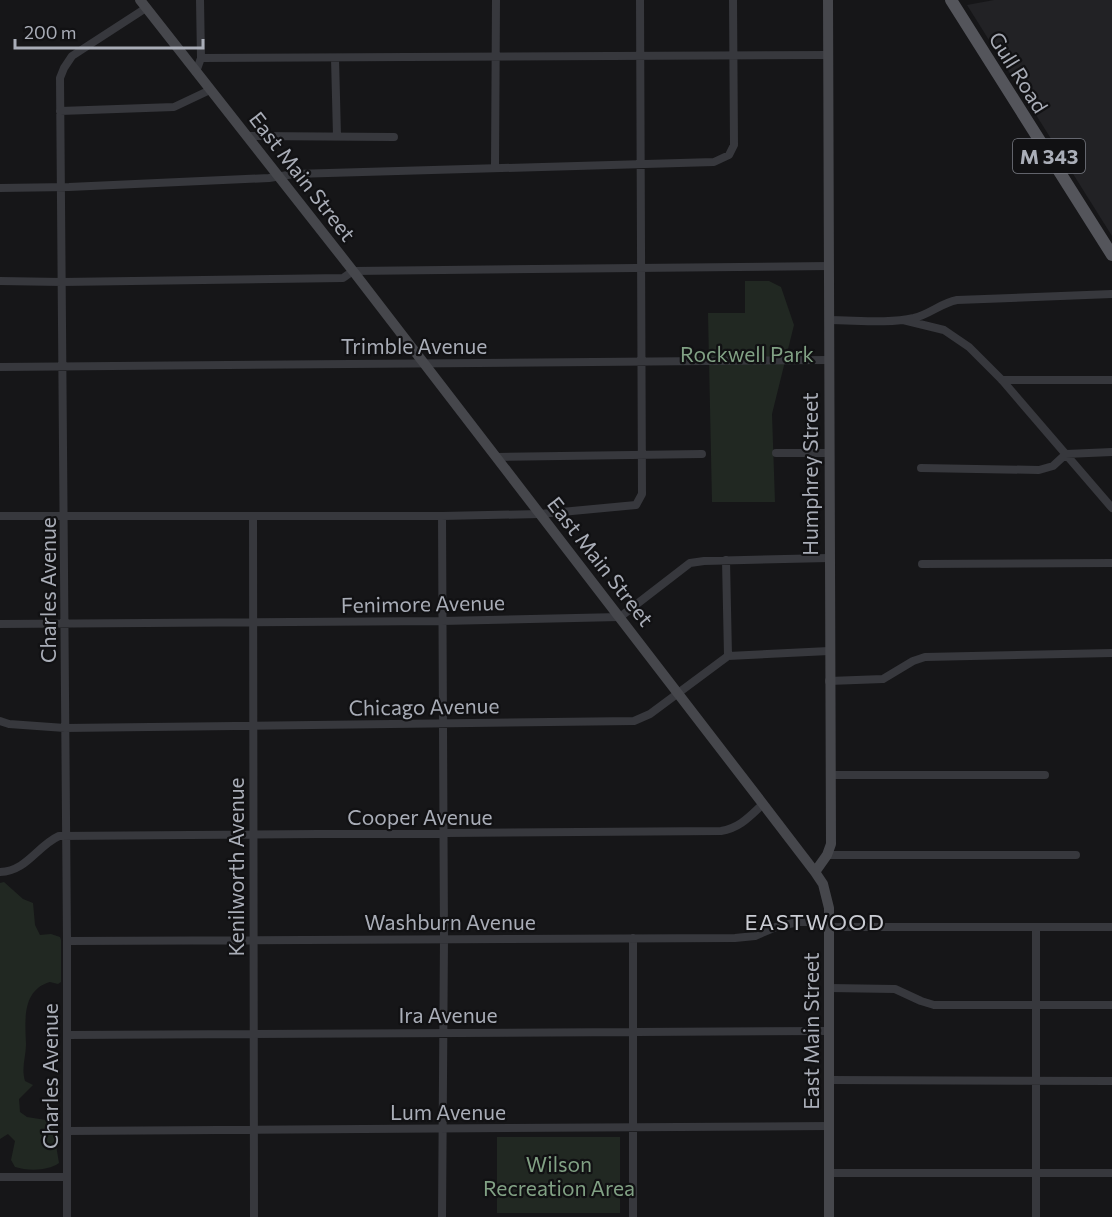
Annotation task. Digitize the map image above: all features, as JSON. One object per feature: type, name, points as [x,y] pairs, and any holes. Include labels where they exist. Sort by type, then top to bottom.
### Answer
[{"type":"main road","name":"Gull Road","points":[[951,0],[1112,255]]},
{"type":"street","points":[[196,72],[201,58],[200,0]]},
{"type":"street","points":[[495,167],[496,0]]},
{"type":"street","points":[[0,516],[64,518],[442,516],[540,513],[633,506],[638,502],[642,494],[640,0]]},
{"type":"street","points":[[0,188],[278,177],[294,174],[714,162],[729,155],[735,136],[733,0]]},
{"type":"street","name":"Humphrey Street","points":[[815,872],[827,855],[831,844],[828,0]]},
{"type":"street","name":"East Main Street","points":[[143,4],[353,271],[764,804],[823,884],[829,901],[830,927],[829,1217]]},
{"type":"street","name":"Charles Avenue","points":[[67,1217],[60,78],[68,60],[143,4]]},
{"type":"street","points":[[201,58],[829,55]]},
{"type":"street","points":[[335,57],[337,136]]},
{"type":"street","points":[[60,111],[174,107],[210,90]]},
{"type":"street","points":[[247,136],[394,137]]},
{"type":"street","points":[[0,280],[62,282],[343,279],[353,271],[830,266]]},
{"type":"street","points":[[903,320],[922,315],[946,302],[957,300],[1112,294]]},
{"type":"street","points":[[829,320],[903,320],[944,330],[969,347],[1002,380],[1112,508]]},
{"type":"street","name":"Trimble Avenue","points":[[0,367],[829,360]]},
{"type":"street","points":[[1002,380],[1112,380]]},
{"type":"street","points":[[921,468],[1039,471],[1053,466],[1066,454],[1112,452]]},
{"type":"street","points":[[776,453],[828,453]]},
{"type":"street","points":[[497,458],[702,454]]},
{"type":"street","name":"Kenilworth Avenue","points":[[253,516],[254,1217]]},
{"type":"street","points":[[442,516],[444,938],[442,1217]]},
{"type":"street","points":[[620,617],[685,566],[704,561],[829,558]]},
{"type":"street","points":[[726,560],[728,656],[829,651]]},
{"type":"street","points":[[922,564],[1112,563]]},
{"type":"street","name":"Fenimore Avenue","points":[[0,624],[442,621],[620,617]]},
{"type":"street","points":[[829,681],[883,679],[913,661],[925,657],[1112,653]]},
{"type":"street","name":"Chicago Avenue","points":[[0,721],[15,725],[65,729],[634,721],[643,718],[728,656]]},
{"type":"street","points":[[830,775],[1045,775]]},
{"type":"street","name":"Cooper Avenue","points":[[66,836],[721,831],[731,830],[742,824],[764,804]]},
{"type":"street","points":[[0,872],[18,869],[52,839],[66,836]]},
{"type":"street","points":[[827,855],[1076,855]]},
{"type":"street","name":"Washburn Avenue","points":[[67,940],[735,938],[755,936],[776,927],[798,922],[810,922],[830,927],[1112,927]]},
{"type":"street","points":[[1036,927],[1036,1217]]},
{"type":"street","points":[[633,938],[633,1217]]},
{"type":"street","points":[[829,988],[895,989],[934,1005],[1112,1005]]},
{"type":"street","name":"Ira Avenue","points":[[67,1035],[829,1031]]},
{"type":"street","points":[[829,1080],[1112,1081]]},
{"type":"street","name":"Lum Avenue","points":[[67,1131],[829,1126]]},
{"type":"street","points":[[829,1173],[1112,1173]]},
{"type":"street","points":[[0,1177],[66,1177]]},
{"type":"shaded area","points":[[994,0],[1112,0],[1112,236],[967,5]]},
{"type":"green space","name":"Rockwell Park","points":[[745,281],[769,281],[781,287],[794,325],[772,414],[775,502],[712,502],[708,313],[745,313]]},
{"type":"green space","points":[[4,882],[23,899],[33,903],[35,925],[40,935],[51,934],[60,937],[61,940],[61,982],[58,984],[50,982],[41,986],[34,992],[27,1007],[23,1072],[25,1081],[33,1085],[19,1099],[20,1112],[27,1117],[52,1121],[59,1163],[44,1169],[32,1170],[15,1167],[11,1160],[15,1141],[8,1134],[0,1139],[0,883]]},
{"type":"green space","name":"Wilson Recreation Area","points":[[497,1137],[620,1137],[620,1213],[497,1213]]},
{"type":"district","name":"EASTWOOD","points":[[815,921]]}]
